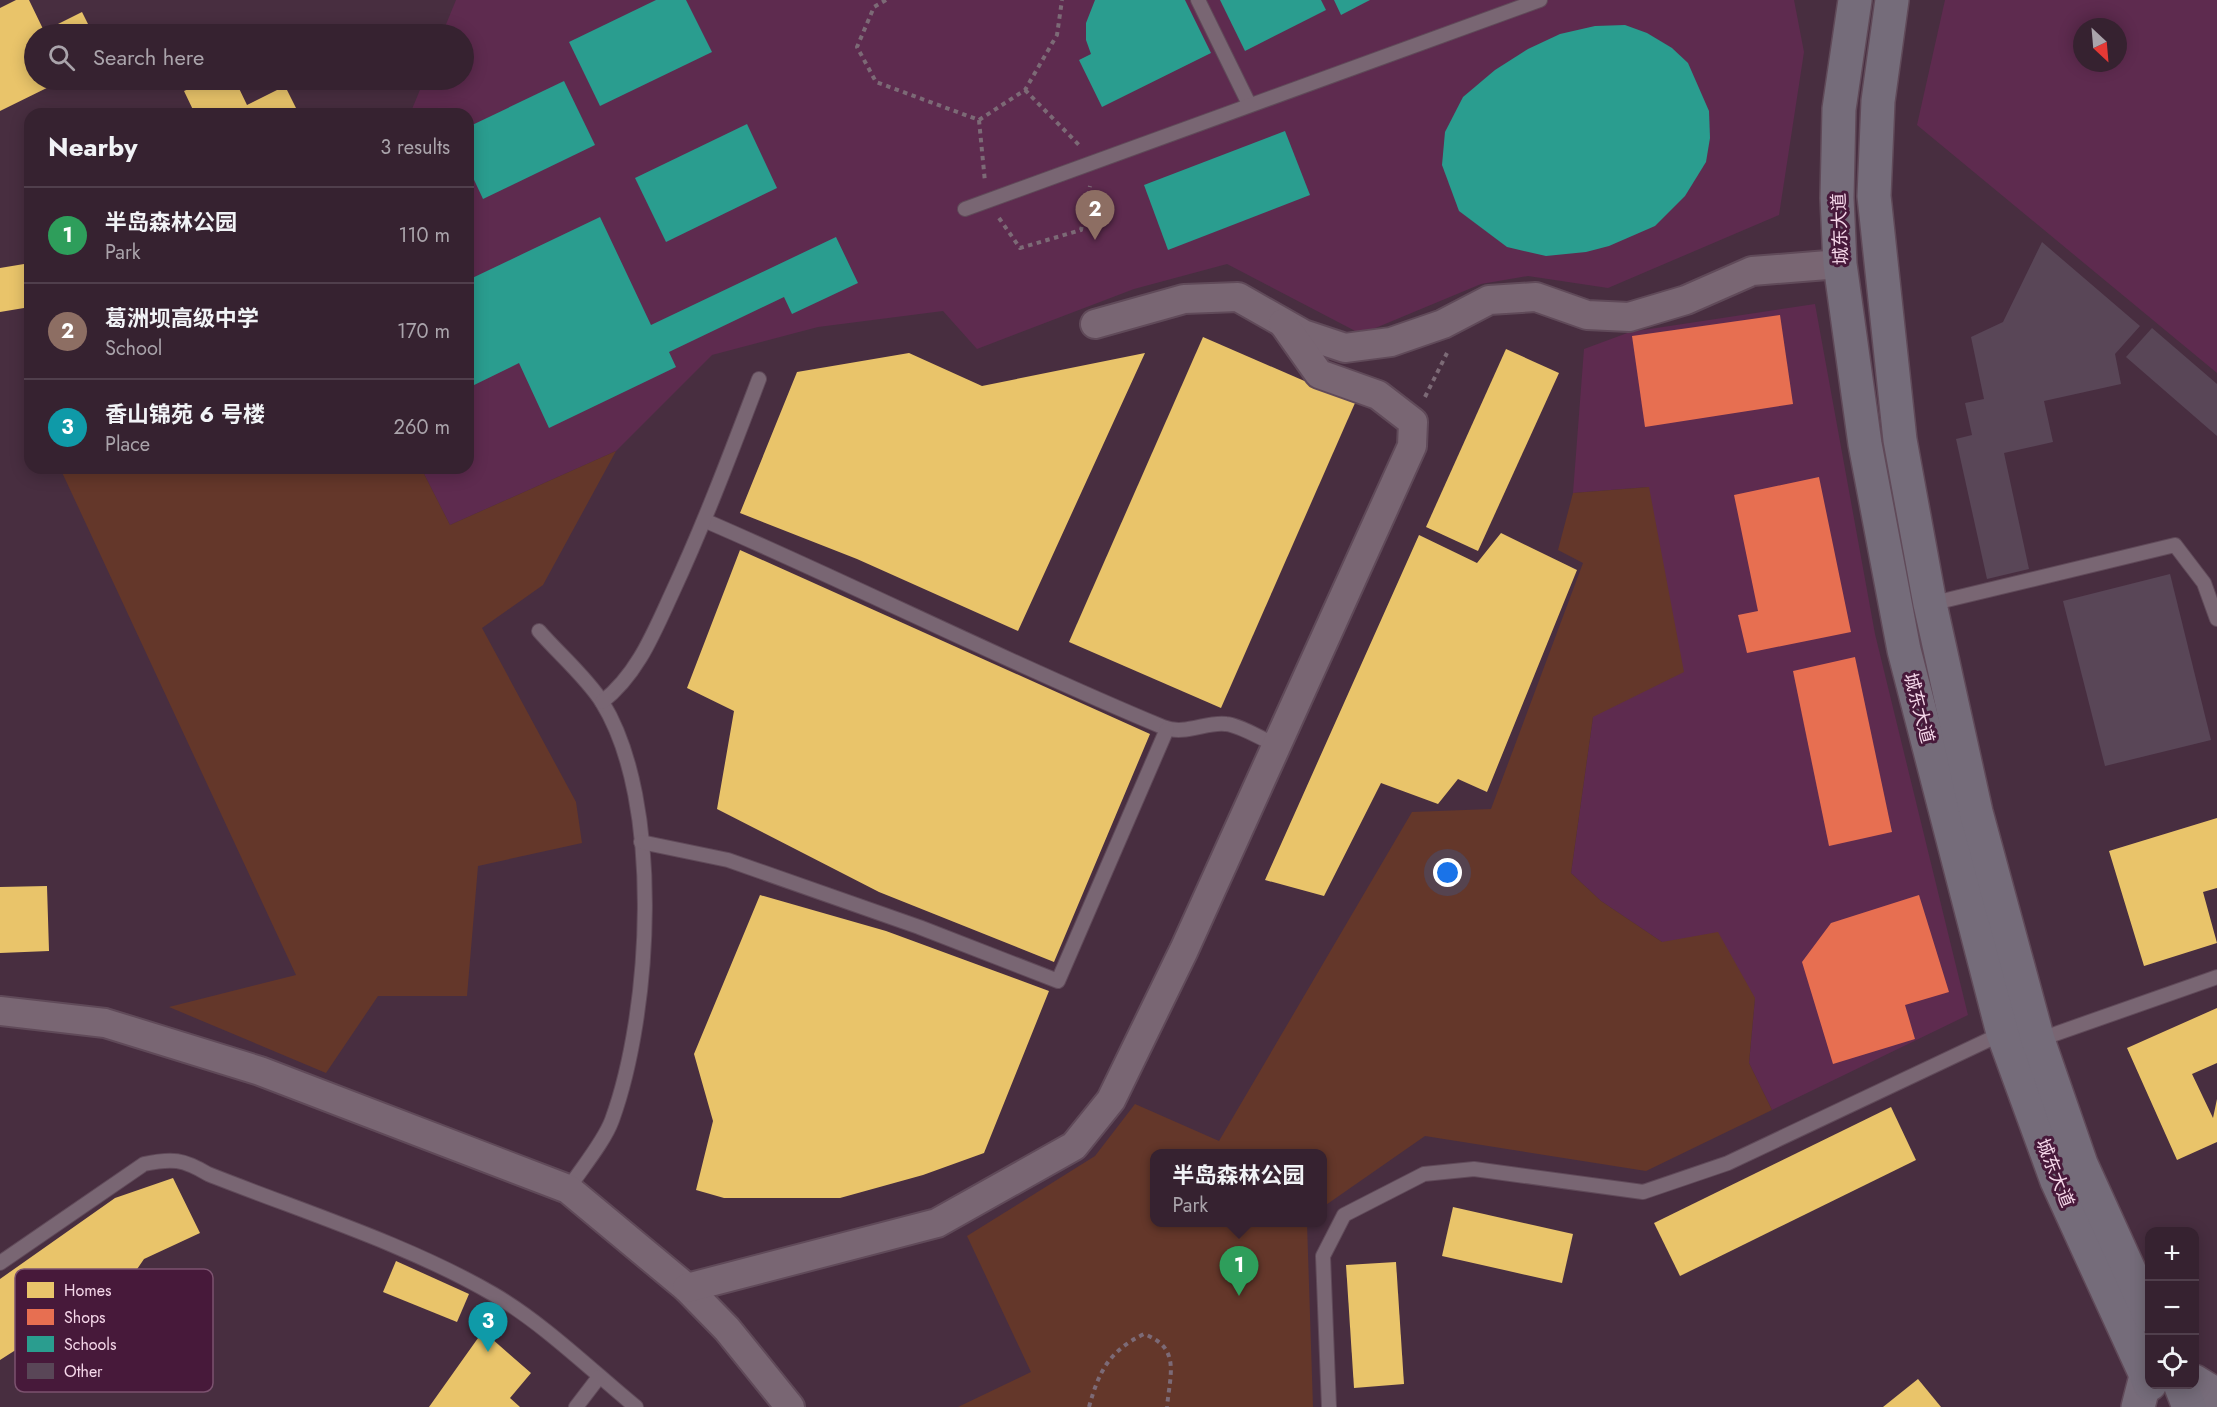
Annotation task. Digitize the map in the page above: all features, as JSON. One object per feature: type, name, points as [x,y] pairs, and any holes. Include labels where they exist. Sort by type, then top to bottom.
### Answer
[{"type":"highway","name":"城东大道","points":[[1855,0],[1839,109],[1837,198],[1840,264],[1865,444],[1904,650],[2003,1033],[2057,1181],[2145,1386]]},
{"type":"highway","name":"城东大道","points":[[1892,0],[1878,100],[1874,196],[1900,440],[1930,604],[1976,812],[2038,1040],[2081,1164],[2145,1305]]},
{"type":"highway","name":"城东大道","points":[[2147,1389],[2159,1407]]},
{"type":"highway","points":[[2182,1389],[2189,1407]]},
{"type":"main road","points":[[2199,1385],[2217,1395]]},
{"type":"street","points":[[1095,324],[1184,299],[1238,297],[1303,334],[1346,348],[1391,342],[1443,324],[1489,300],[1536,297],[1587,315],[1629,317],[1686,300],[1752,271],[1840,264]]},
{"type":"street","points":[[687,1288],[937,1222],[1074,1146],[1111,1100],[1184,950],[1412,446],[1413,422],[1378,394],[1319,374],[1283,323]]},
{"type":"street","points":[[0,1011],[105,1023],[249,1068],[568,1189],[687,1288],[727,1329],[790,1407]]},
{"type":"lane","points":[[1198,0],[1249,104]]},
{"type":"lane","points":[[965,209],[1540,0]]},
{"type":"lane","points":[[602,702],[620,688],[643,654],[706,521],[759,378]]},
{"type":"lane","points":[[706,521],[821,571],[1058,682],[1167,729],[1196,730],[1226,724],[1276,745]]},
{"type":"lane","points":[[1930,604],[2175,545],[2204,583],[2217,619]]},
{"type":"lane","points":[[539,631],[602,702],[629,760],[641,842],[646,946],[633,1040],[612,1122],[568,1189]]},
{"type":"lane","points":[[641,842],[728,860],[919,927],[1058,981],[1167,729]]},
{"type":"lane","points":[[2038,1040],[2217,976]]},
{"type":"lane","points":[[1329,1407],[1323,1256],[1344,1215],[1424,1174],[1474,1169],[1643,1192],[1728,1163],[2003,1033]]},
{"type":"lane","points":[[0,1263],[144,1164],[166,1160],[188,1162],[208,1174],[419,1258],[494,1295],[636,1407]]},
{"type":"lane","points":[[576,1407],[599,1377]]},
{"type":"path","points":[[886,0],[874,7],[857,46],[876,82],[979,120],[1026,90],[1057,35],[1062,0]]},
{"type":"path","points":[[1026,90],[1095,161]]},
{"type":"path","points":[[1413,422],[1448,352]]},
{"type":"path","points":[[1089,1407],[1098,1376],[1112,1356],[1124,1343],[1144,1334],[1160,1340],[1172,1358],[1167,1407]]},
{"type":"shaded area","points":[[456,0],[1794,0],[1804,52],[1779,215],[1608,288],[1528,276],[1481,284],[1361,334],[1227,264],[1134,289],[977,349],[943,311],[818,327],[712,355],[616,451],[450,525],[424,474],[474,474],[474,108],[412,108],[420,90],[474,90],[474,24],[446,24]]},
{"type":"shaded area","points":[[1945,0],[2217,0],[2217,373],[1917,125]]},
{"type":"shaded area","points":[[1815,304],[1875,634],[1968,1015],[1772,1110],[1749,1063],[1755,998],[1662,942],[1601,901],[1571,873],[1593,717],[1649,487],[1573,493],[1584,349],[1630,332]]},
{"type":"shaded area","points":[[616,451],[543,585],[482,628],[576,802],[582,843],[478,866],[467,996],[378,996],[326,1073],[169,1007],[296,975],[63,474],[424,474],[450,525]]},
{"type":"shaded area","points":[[1649,487],[1684,672],[1593,717],[1571,873],[1601,901],[1662,942],[1718,932],[1755,998],[1749,1063],[1772,1110],[1646,1171],[1425,1136],[1327,1204],[1327,1149],[1150,1149],[1150,1227],[1307,1227],[1313,1407],[958,1407],[1031,1372],[967,1236],[1095,1156],[1135,1104],[1219,1141],[1412,812],[1491,809],[1583,563],[1558,550],[1573,493]]},
{"type":"building: Homes","points":[[16,0],[29,0],[41,24],[24,24],[24,90],[43,90],[0,111],[0,8]]},
{"type":"building: Homes","points":[[82,12],[88,24],[58,24]]},
{"type":"building: Homes","points":[[240,90],[247,105],[277,90],[287,90],[296,108],[192,108],[184,91]]},
{"type":"building: Homes","points":[[24,264],[24,308],[0,312],[0,268]]},
{"type":"building: Homes","points":[[1203,337],[1355,403],[1221,708],[1069,642]]},
{"type":"building: Homes","points":[[1506,349],[1559,373],[1478,551],[1426,527]]},
{"type":"building: Homes","points":[[909,353],[982,386],[1145,353],[1018,631],[857,559],[740,513],[797,372]]},
{"type":"building: Homes","points":[[1501,533],[1577,570],[1487,792],[1458,779],[1438,804],[1381,783],[1324,896],[1265,880],[1419,535],[1477,563]]},
{"type":"building: Homes","points":[[740,550],[1150,734],[1054,962],[879,892],[717,809],[734,711],[687,688]]},
{"type":"building: Homes","points":[[2217,818],[2217,888],[2203,892],[2217,943],[2144,966],[2109,851]]},
{"type":"building: Homes","points":[[47,886],[49,951],[0,953],[0,887]]},
{"type":"building: Homes","points":[[760,895],[886,931],[1049,991],[984,1153],[923,1175],[840,1198],[724,1198],[696,1190],[713,1121],[694,1054]]},
{"type":"building: Homes","points":[[2217,1008],[2217,1063],[2192,1074],[2213,1118],[2217,1099],[2217,1142],[2177,1160],[2127,1048]]},
{"type":"building: Homes","points":[[1891,1107],[1916,1160],[1680,1276],[1654,1223]]},
{"type":"building: Homes","points":[[173,1178],[200,1233],[144,1259],[137,1269],[15,1269],[15,1350],[0,1360],[0,1279],[115,1198]]},
{"type":"building: Homes","points":[[1453,1207],[1573,1234],[1562,1283],[1442,1256]]},
{"type":"building: Homes","points":[[396,1261],[469,1294],[457,1322],[383,1292]]},
{"type":"building: Homes","points":[[1396,1262],[1404,1384],[1354,1388],[1346,1265]]},
{"type":"building: Homes","points":[[483,1331],[531,1373],[510,1398],[520,1407],[429,1407]]},
{"type":"building: Homes","points":[[1918,1379],[1941,1407],[1883,1407]]},
{"type":"building: Shops","points":[[1780,315],[1793,404],[1645,427],[1632,336]]},
{"type":"building: Shops","points":[[1819,477],[1851,632],[1747,653],[1738,615],[1758,611],[1734,495]]},
{"type":"building: Shops","points":[[1855,657],[1892,832],[1829,846],[1793,671]]},
{"type":"building: Shops","points":[[1919,895],[1949,992],[1905,1005],[1915,1039],[1833,1064],[1802,962],[1831,923]]},
{"type":"building: Schools","points":[[656,0],[686,0],[712,52],[600,106],[569,42]]},
{"type":"building: Schools","points":[[1095,0],[1185,0],[1211,53],[1102,107],[1079,60],[1091,54],[1086,40],[1086,23]]},
{"type":"building: Schools","points":[[1220,0],[1321,0],[1326,10],[1245,51]]},
{"type":"building: Schools","points":[[1334,0],[1370,0],[1341,15]]},
{"type":"building: Schools","points":[[1625,25],[1647,33],[1672,48],[1688,63],[1709,111],[1710,138],[1706,162],[1685,196],[1655,226],[1609,246],[1586,252],[1546,256],[1507,247],[1459,211],[1442,165],[1445,132],[1463,97],[1495,70],[1528,49],[1560,34],[1595,26]]},
{"type":"building: Schools","points":[[564,81],[595,145],[483,199],[474,180],[474,124]]},
{"type":"building: Schools","points":[[747,124],[777,188],[666,242],[635,178]]},
{"type":"building: Schools","points":[[1285,131],[1310,195],[1168,250],[1144,185]]},
{"type":"building: Schools","points":[[600,217],[651,325],[836,237],[858,283],[792,314],[784,297],[669,352],[676,367],[549,428],[519,363],[474,385],[474,277]]},
{"type":"building: Other","points":[[2042,242],[2140,326],[2115,354],[2121,384],[2044,401],[2053,442],[2004,453],[2029,569],[1987,579],[1956,439],[1972,435],[1965,403],[1984,399],[1971,337],[2003,322]]},
{"type":"building: Other","points":[[2152,328],[2217,384],[2217,436],[2126,357]]},
{"type":"building: Other","points":[[2170,574],[2211,740],[2105,766],[2063,601]]},
{"type":"place","name":"葛洲坝高级中学","points":[[1095,240]]},
{"type":"place","name":"半岛森林公园","points":[[1239,1296]]},
{"type":"place","name":"香山锦苑 6 号楼","points":[[488,1352]]}]
